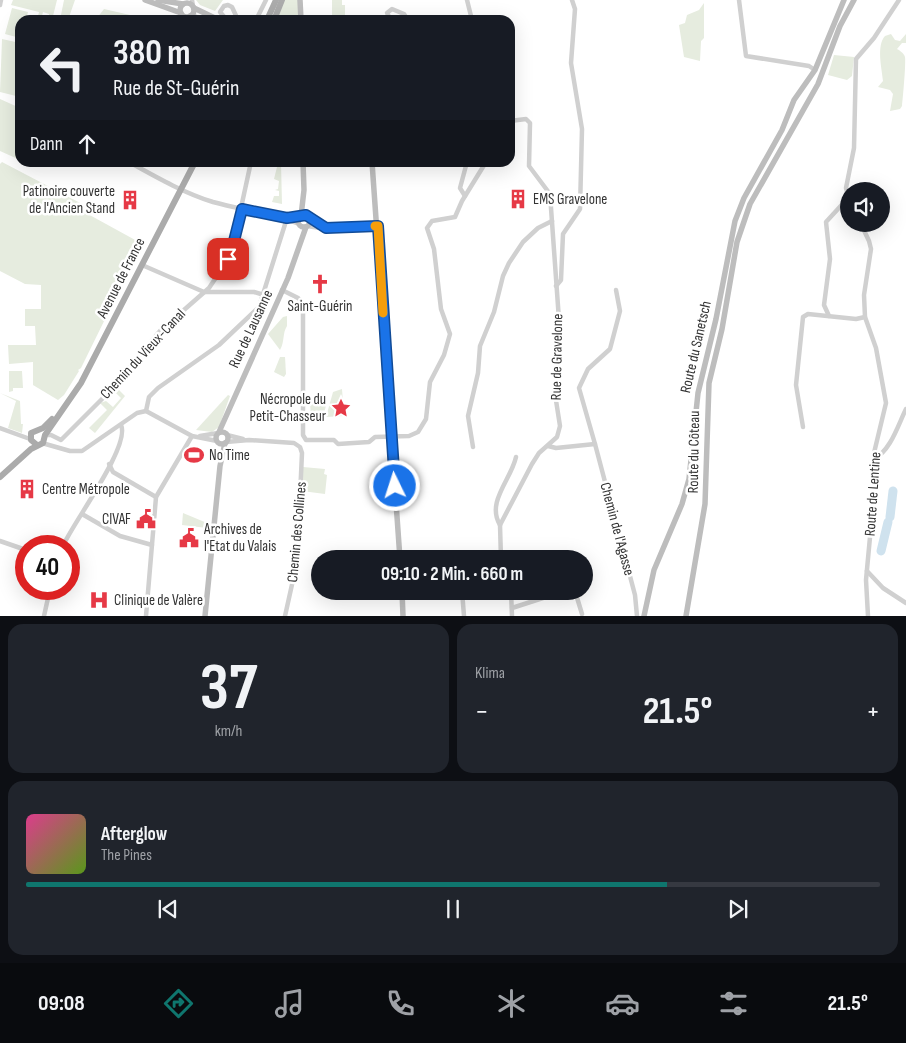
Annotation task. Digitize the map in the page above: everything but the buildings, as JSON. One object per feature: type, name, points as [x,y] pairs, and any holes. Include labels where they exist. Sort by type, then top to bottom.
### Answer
[{"type":"main road","points":[[269,15],[276,0]]},
{"type":"main road","points":[[276,15],[282,0]]},
{"type":"main road","name":"Avenue de France","points":[[30,439],[32,432],[42,433],[68,403],[89,368],[192,167]]},
{"type":"main road","points":[[0,477],[17,460],[39,444],[42,433]]},
{"type":"main road","points":[[17,460],[30,439],[39,444]]},
{"type":"street","points":[[0,4],[1,0]]},
{"type":"street","points":[[145,0],[184,15]]},
{"type":"street","points":[[158,0],[185,2],[210,15]]},
{"type":"street","points":[[258,15],[266,0]]},
{"type":"street","points":[[301,0],[302,15]]},
{"type":"street","points":[[467,0],[471,15]]},
{"type":"street","name":"Rue de Gravelone","points":[[500,525],[532,464],[539,453],[557,437],[560,426],[555,398],[560,334],[556,286],[561,280],[563,234],[580,209],[582,129],[571,68],[575,9],[572,0]]},
{"type":"street","points":[[739,0],[746,56],[791,63],[815,70]]},
{"type":"street","name":"Route du Sanetsch","points":[[644,616],[654,570],[686,490],[698,393],[716,319],[735,221],[744,198],[785,126],[794,100],[815,70],[844,0]]},
{"type":"street","name":"Route du Côteau","points":[[686,616],[705,504],[708,389],[723,322],[737,242],[745,216],[757,189],[822,76],[843,21],[854,0]]},
{"type":"street","points":[[847,182],[854,148],[856,59],[874,38],[899,0]]},
{"type":"street","points":[[181,13],[185,2]]},
{"type":"street","points":[[223,15],[220,12],[224,6],[228,5],[236,15]]},
{"type":"street","points":[[388,15],[387,13],[392,9],[405,15]]},
{"type":"street","points":[[800,94],[810,99]]},
{"type":"street","points":[[515,120],[528,120],[530,128],[528,166],[548,190],[556,286]]},
{"type":"street","points":[[139,167],[181,189],[210,201],[242,209],[326,228],[378,226]]},
{"type":"street","name":"Chemin du Vieux-Canal","points":[[42,433],[51,434],[61,440],[108,393],[160,332],[204,292],[230,255],[250,167]]},
{"type":"street","name":"Rue de Lausanne","points":[[217,441],[219,432],[296,256],[304,224],[303,167]]},
{"type":"street","points":[[372,167],[399,550]]},
{"type":"street","points":[[465,196],[460,188],[466,167]]},
{"type":"street","points":[[282,290],[298,298],[303,304],[303,435],[306,440],[334,440],[338,444],[369,442],[375,437],[414,434],[422,429],[426,419],[430,382],[444,355],[450,334],[440,309],[434,250],[428,225],[432,221],[455,217],[465,196],[483,167]]},
{"type":"street","name":"Rue de Lausanne","points":[[304,190],[309,217]]},
{"type":"street","points":[[829,316],[824,304],[830,259],[826,222],[840,207]]},
{"type":"street","points":[[309,217],[326,228]]},
{"type":"street","points":[[304,224],[309,217]]},
{"type":"street","points":[[304,224],[310,222],[309,217]]},
{"type":"street","points":[[146,411],[149,397],[227,339],[258,307],[264,295],[287,218]]},
{"type":"street","points":[[473,447],[468,416],[478,373],[480,346],[494,312],[503,276],[512,257],[523,242],[538,228],[552,221]]},
{"type":"street","name":"Route de Lentine","points":[[864,232],[871,249],[864,295],[865,317],[876,348],[886,403],[874,459],[873,504],[867,571],[868,616]]},
{"type":"street","points":[[142,265],[204,292],[254,292],[264,295]]},
{"type":"street","name":"Chemin de l'Agasse","points":[[616,290],[620,311],[610,349],[588,369],[579,388],[635,595],[637,616]]},
{"type":"street","points":[[803,427],[796,385],[803,317],[808,314],[856,319],[865,317]]},
{"type":"street","points":[[874,459],[881,456],[887,448],[906,409]]},
{"type":"street","points":[[39,444],[78,452],[93,445],[137,413],[146,411],[192,436],[219,432],[249,440]]},
{"type":"street","name":"Rue de Lausanne","points":[[226,442],[228,411]]},
{"type":"street","points":[[70,535],[109,464],[122,435],[121,425]]},
{"type":"street","points":[[0,428],[30,439]]},
{"type":"street","points":[[42,433],[56,447]]},
{"type":"street","points":[[146,616],[156,497],[192,436]]},
{"type":"street","points":[[199,436],[226,442],[249,440]]},
{"type":"street","name":"Chemin des Collines","points":[[249,440],[294,444],[300,447],[302,453],[297,562],[285,616]]},
{"type":"street","points":[[217,441],[220,466]]},
{"type":"street","points":[[205,616],[220,466],[226,442]]},
{"type":"street","points":[[548,446],[556,448],[595,444]]},
{"type":"street","name":"Rue de Gravelone","points":[[501,550],[500,525],[496,517],[495,504],[516,457]]},
{"type":"street","points":[[109,464],[113,472],[156,497]]},
{"type":"street","points":[[82,514],[120,536],[152,545]]},
{"type":"street","points":[[0,541],[15,546]]},
{"type":"street","points":[[867,571],[883,588],[906,603]]},
{"type":"street","points":[[44,616],[48,600]]},
{"type":"street","points":[[402,600],[403,616]]},
{"type":"street","points":[[463,600],[464,616]]},
{"type":"street","points":[[512,600],[512,616]]},
{"type":"street","points":[[512,608],[537,600]]},
{"type":"street","points":[[578,600],[582,614]]},
{"type":"shaded area","points":[[13,0],[57,0],[53,15],[43,12],[42,15],[38,15],[39,12],[11,5]]},
{"type":"shaded area","points":[[64,0],[75,0],[70,15],[61,15]]},
{"type":"shaded area","points":[[196,0],[223,0],[215,11],[200,5]]},
{"type":"shaded area","points":[[284,0],[299,0],[299,15],[278,15]]},
{"type":"shaded area","points":[[332,0],[342,0],[342,5],[345,5],[345,15],[332,15]]},
{"type":"shaded area","points":[[704,3],[704,38],[701,41],[700,61],[684,57],[679,25],[685,23],[687,15],[699,10]]},
{"type":"shaded area","points":[[12,8],[28,12],[27,15],[15,15],[15,37],[5,34]]},
{"type":"shaded area","points":[[104,9],[130,15],[99,15]]},
{"type":"shaded area","points":[[891,34],[895,40],[900,41],[906,34],[906,43],[902,43],[897,49],[905,57],[902,106],[900,109],[890,111],[893,94],[890,90],[878,87],[883,81],[880,58],[882,40],[885,36]]},
{"type":"shaded area","points":[[2,39],[15,42],[15,96],[0,92]]},
{"type":"shaded area","points":[[834,55],[854,57],[852,76],[847,80],[828,75]]},
{"type":"shaded area","points":[[0,99],[15,106],[15,158],[0,151]]},
{"type":"shaded area","points":[[2,162],[86,206],[86,213],[137,241],[140,248],[81,368],[64,395],[58,400],[33,385],[33,362],[9,364],[8,345],[36,345],[35,326],[25,326],[25,309],[41,309],[41,285],[25,284],[0,271],[0,164]]},
{"type":"shaded area","points":[[277,167],[281,167],[282,204],[272,202],[274,196],[279,196],[279,191],[275,190],[278,189],[279,181],[274,179]]},
{"type":"shaded area","points":[[287,316],[287,326],[280,350],[268,334],[283,317]]},
{"type":"shaded area","points":[[280,357],[285,357],[286,374],[284,377],[274,372]]},
{"type":"shaded area","points":[[9,371],[22,371],[23,388],[13,388],[13,391],[9,392]]},
{"type":"shaded area","points":[[342,389],[344,416],[326,417],[333,392]]},
{"type":"shaded area","points":[[119,390],[125,396],[95,433],[89,428],[107,410],[100,403],[106,401],[113,407],[121,398],[116,393]]},
{"type":"shaded area","points":[[0,393],[20,401],[21,424],[23,424],[22,433],[8,428],[16,401]]},
{"type":"shaded area","points":[[228,395],[230,396],[219,427],[212,432],[196,430]]},
{"type":"shaded area","points":[[327,401],[323,418],[311,418],[310,402]]},
{"type":"shaded area","points":[[303,467],[325,469],[324,474],[327,475],[325,494],[302,491]]},
{"type":"shaded area","points":[[183,513],[207,523],[207,528],[182,525]]},
{"type":"waterway","points":[[890,517],[893,491]]},
{"type":"waterway","points":[[881,551],[888,522]]},
{"type":"slow traffic","points":[[375,226],[378,226],[383,313]]},
{"type":"place","name":"EMS Gravelone","points":[[518,199]]},
{"type":"place","name":"Patinoire couverte de l'Ancien Stand","points":[[130,200]]},
{"type":"place","name":"Saint-Guérin","points":[[320,284]]},
{"type":"place","name":"Nécropole du Petit-Chasseur","points":[[341,408]]},
{"type":"place","name":"No Time","points":[[194,455]]},
{"type":"place","name":"Centre Métropole","points":[[27,489]]},
{"type":"place","name":"CIVAF","points":[[146,519]]},
{"type":"place","name":"Archives de l'Etat du Valais","points":[[189,538]]},
{"type":"place","name":"Clinique de Valère","points":[[99,600]]},
{"type":"route","points":[[228,259],[238,230],[242,209],[287,218],[306,215],[326,228],[378,226],[395,486]]}]
